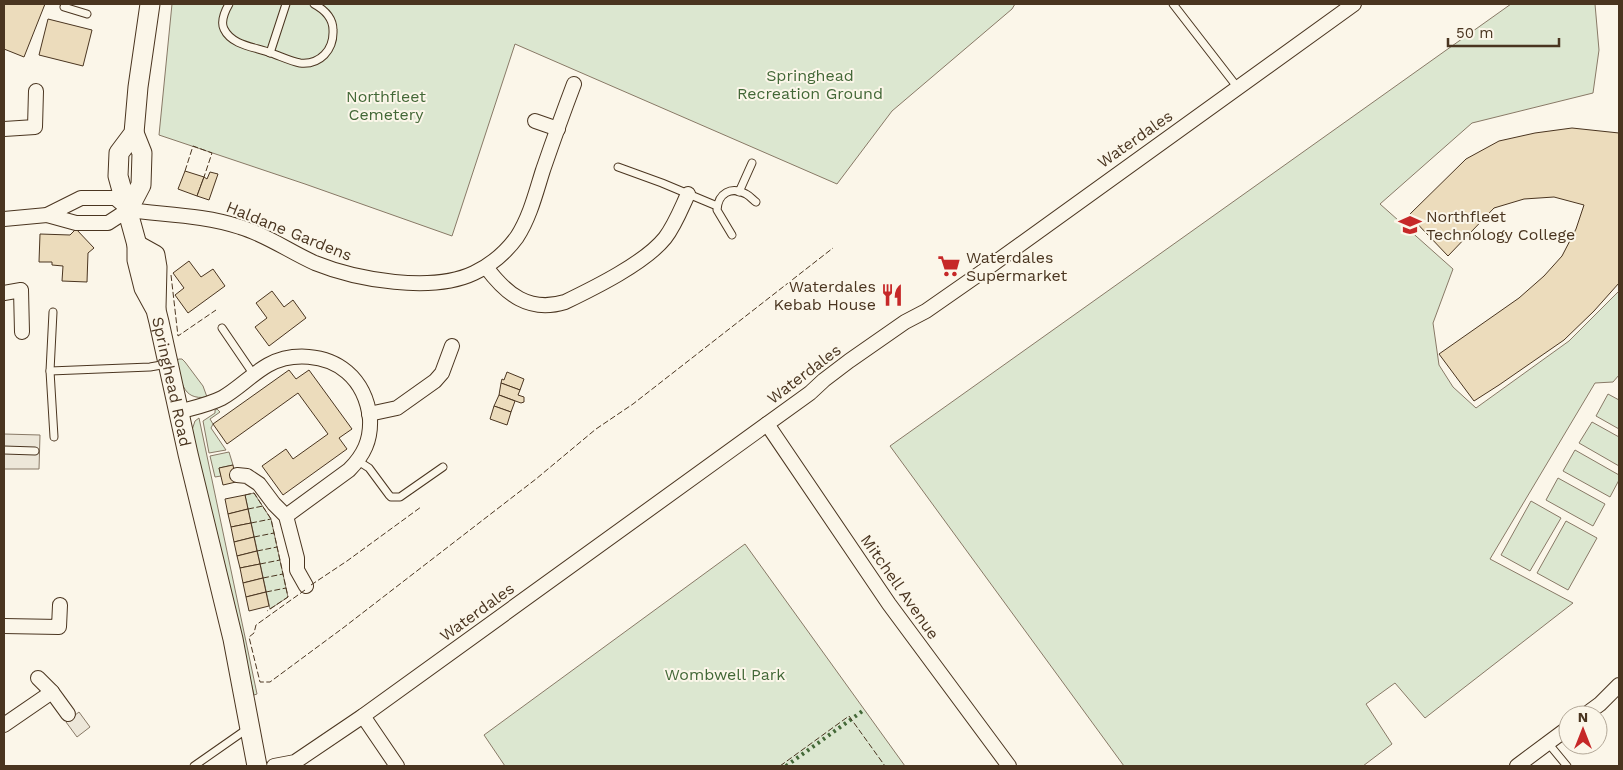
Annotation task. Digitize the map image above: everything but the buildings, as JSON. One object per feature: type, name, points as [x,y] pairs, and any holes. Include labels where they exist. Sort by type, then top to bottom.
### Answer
[{"type":"main road","points":[[128,210],[141,185],[142,153],[134,133],[138,87],[150,4]]},
{"type":"main road","name":"Springhead Road","points":[[128,210],[137,245],[137,260],[144,288],[156,310],[213,562],[233,639],[257,766]]},
{"type":"street","name":"Waterdales","points":[[274,766],[296,762],[363,716],[767,424],[843,366],[905,322],[926,311],[1354,4]]},
{"type":"street","name":"Haldane Gardens","points":[[128,210],[197,217],[242,227],[315,262],[368,278],[405,282],[439,281],[466,276],[486,267],[510,246],[523,226],[574,84]]},
{"type":"street","points":[[4,129],[35,127],[36,91]]},
{"type":"street","points":[[535,122],[558,129]]},
{"type":"street","points":[[486,267],[500,284],[519,299],[541,305],[565,302],[646,257],[672,228],[688,194]]},
{"type":"street","points":[[4,219],[48,215],[76,223],[108,223],[128,210],[115,198],[81,198],[48,215]]},
{"type":"street","points":[[4,293],[21,290],[22,332]]},
{"type":"street","points":[[369,414],[397,408],[432,384],[442,374],[452,346]]},
{"type":"street","points":[[178,412],[203,406],[222,398],[268,365],[285,359],[305,357],[323,360],[338,366],[354,379],[364,396],[369,414],[370,430],[367,443],[358,461],[344,474],[286,516]]},
{"type":"street","name":"Mitchell Avenue","points":[[767,424],[889,604],[1009,766]]},
{"type":"street","points":[[237,475],[247,476],[259,484],[286,516],[297,558],[298,570],[306,586]]},
{"type":"street","points":[[4,626],[59,627],[60,605]]},
{"type":"street","points":[[38,678],[52,692],[68,714]]},
{"type":"street","points":[[1599,705],[1619,685]]},
{"type":"street","points":[[4,725],[52,692]]},
{"type":"street","points":[[363,716],[397,766]]},
{"type":"street","points":[[1517,766],[1558,736]]},
{"type":"lane","points":[[65,4],[64,7],[87,14]]},
{"type":"lane","points":[[229,4],[222,24],[227,34],[241,44],[291,61],[305,63],[316,61],[326,54],[333,41],[333,25],[325,11],[314,4]]},
{"type":"lane","points":[[270,53],[286,4]]},
{"type":"lane","points":[[1173,4],[1238,88]]},
{"type":"lane","points":[[739,192],[752,163]]},
{"type":"lane","points":[[618,167],[717,206]]},
{"type":"lane","points":[[732,235],[718,211],[717,206],[720,199],[725,193],[739,192],[746,194],[756,202]]},
{"type":"lane","points":[[53,312],[50,371],[54,437]]},
{"type":"lane","points":[[222,328],[254,375]]},
{"type":"lane","points":[[50,371],[150,368],[168,364]]},
{"type":"lane","points":[[4,450],[35,451]]},
{"type":"lane","points":[[358,461],[369,468],[391,497],[401,496],[443,467]]},
{"type":"lane","points":[[194,766],[250,728]]},
{"type":"lane","points":[[1548,743],[1567,766]]},
{"type":"green space","points":[[172,4],[1015,4],[1012,9],[892,111],[837,184],[515,44],[452,236],[159,135]]},
{"type":"green space","name":"Northfleet Technology College","points":[[1511,4],[1595,4],[1599,50],[1593,93],[1472,123],[1380,204],[1453,269],[1433,323],[1439,365],[1453,387],[1476,408],[1569,341],[1619,291],[1619,375],[1613,382],[1595,383],[1490,559],[1573,603],[1425,718],[1395,683],[1366,704],[1392,744],[1363,766],[1124,766],[890,446]]},
{"type":"green space","points":[[177,360],[185,362],[203,386],[207,397],[192,396],[187,392],[181,381]]},
{"type":"green space","points":[[1608,394],[1619,400],[1619,429],[1596,416]]},
{"type":"green space","points":[[217,409],[220,412],[210,419],[213,424],[211,428],[226,450],[209,453],[203,421],[215,413]]},
{"type":"green space","points":[[199,418],[257,694],[254,695],[191,433],[195,421]]},
{"type":"green space","points":[[1592,422],[1619,437],[1619,466],[1579,443]]},
{"type":"green space","points":[[1575,450],[1619,475],[1619,480],[1610,497],[1563,471]]},
{"type":"green space","points":[[229,452],[233,465],[219,468],[221,476],[215,477],[210,456]]},
{"type":"green space","points":[[1558,478],[1605,504],[1593,526],[1546,500]]},
{"type":"green space","points":[[254,493],[271,519],[288,597],[270,609],[245,495]]},
{"type":"green space","points":[[1531,501],[1561,518],[1530,571],[1501,555]]},
{"type":"green space","points":[[1566,521],[1597,538],[1568,590],[1537,573]]},
{"type":"green space","name":"Wombwell Park","points":[[745,544],[905,766],[505,766],[484,735]]},
{"type":"shaded area","points":[[4,434],[40,435],[39,469],[4,469]]},
{"type":"shaded area","points":[[79,712],[90,727],[77,737],[66,722]]},
{"type":"hedge","points":[[786,766],[864,710]]},
{"type":"fence","points":[[185,171],[193,146],[212,153],[204,177]]},
{"type":"fence","points":[[305,590],[256,625],[254,633],[249,637],[260,682],[270,682],[343,628],[536,479],[596,429],[633,404],[833,248]]},
{"type":"fence","points":[[171,275],[178,336],[216,310]]},
{"type":"fence","points":[[245,495],[254,493],[271,519],[288,597],[267,611]]},
{"type":"fence","points":[[248,509],[263,506]]},
{"type":"fence","points":[[311,585],[421,507]]},
{"type":"fence","points":[[251,523],[271,519]]},
{"type":"fence","points":[[254,537],[274,533]]},
{"type":"fence","points":[[257,551],[277,547]]},
{"type":"fence","points":[[260,564],[280,560]]},
{"type":"fence","points":[[263,578],[283,574]]},
{"type":"fence","points":[[266,592],[286,588]]},
{"type":"fence","points":[[780,766],[849,716],[885,766]]},
{"type":"place","name":"Northfleet Technology College","points":[[1410,225]]},
{"type":"place","name":"Waterdales Supermarket","points":[[949,266]]},
{"type":"place","name":"Waterdales Kebab House","points":[[892,295]]},
{"type":"park label","name":"Springhead Recreation Ground","points":[[810,84]]},
{"type":"park label","name":"Northfleet Cemetery","points":[[386,105]]}]
